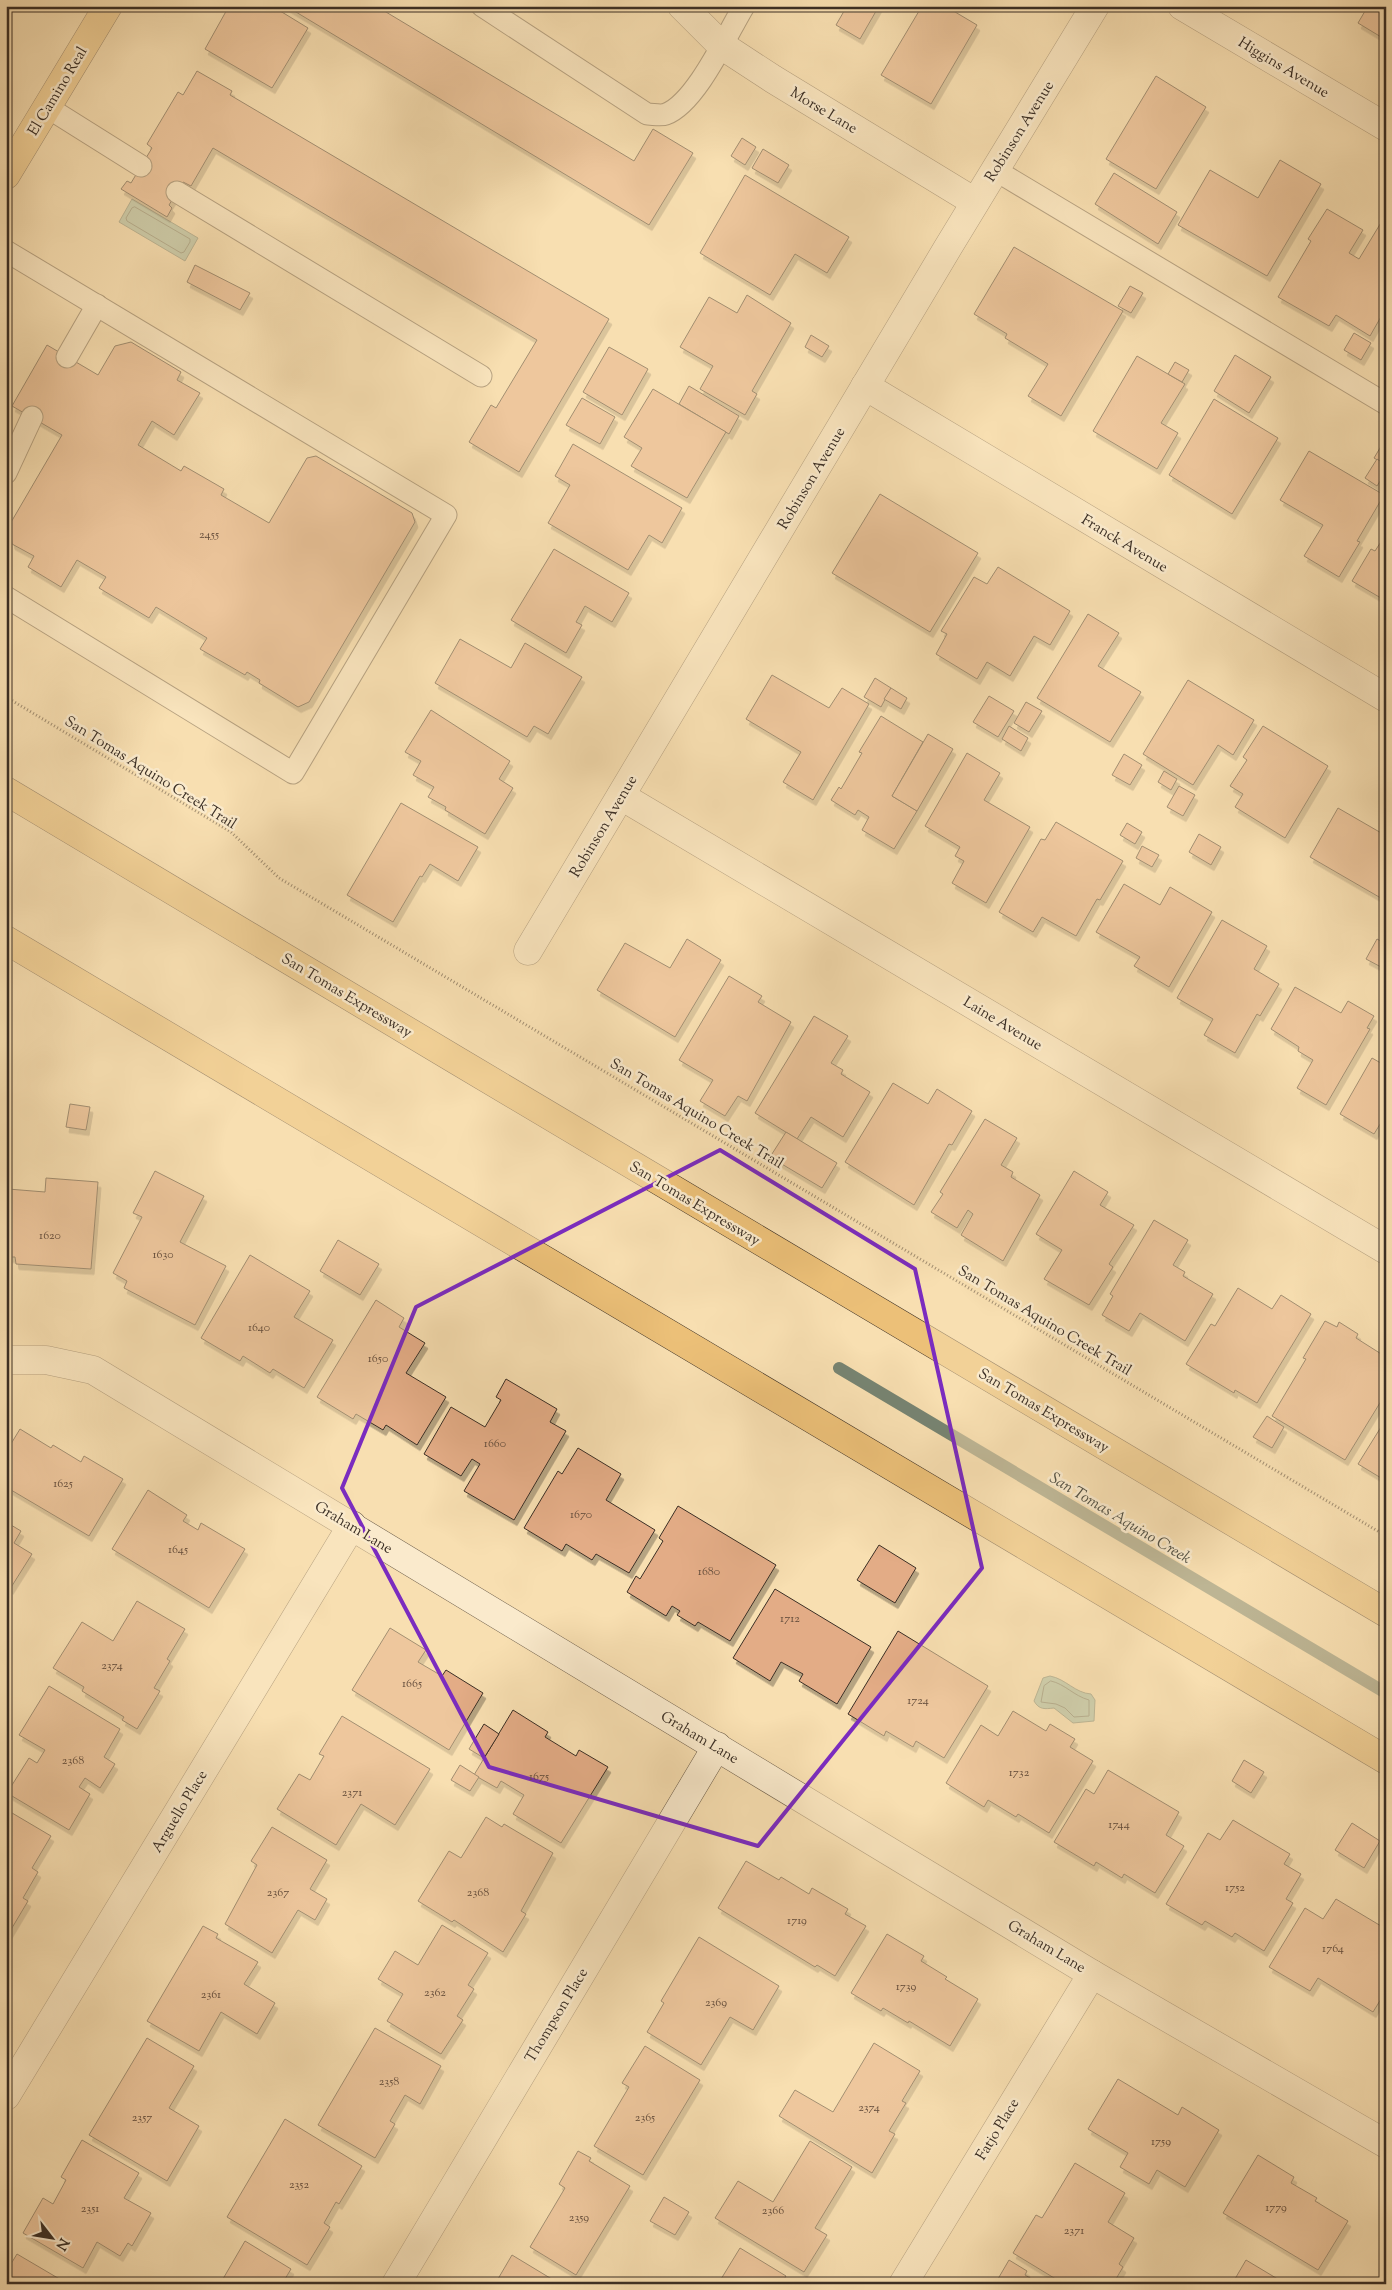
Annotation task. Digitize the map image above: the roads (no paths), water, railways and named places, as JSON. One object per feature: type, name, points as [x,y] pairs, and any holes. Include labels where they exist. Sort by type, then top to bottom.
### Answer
[{"type":"main road","name":"El Camino Real","points":[[6,175],[108,6]]},
{"type":"main road","name":"San Tomas Expressway","points":[[6,791],[1386,1613]]},
{"type":"main road","points":[[6,940],[1386,1760]]},
{"type":"street","name":"Morse Lane","points":[[682,6],[721,46],[976,202]]},
{"type":"street","name":"Robinson Avenue","points":[[528,952],[995,170],[1096,6]]},
{"type":"street","name":"Higgins Avenue","points":[[1182,6],[1386,127]]},
{"type":"street","name":"Franck Avenue","points":[[866,386],[1386,698]]},
{"type":"street","name":"Laine Avenue","points":[[621,796],[1386,1250]]},
{"type":"street","name":"Graham Lane","points":[[6,1360],[46,1360],[93,1370],[1092,1974],[1386,2144]]},
{"type":"street","name":"Arguello Place","points":[[6,2096],[352,1525]]},
{"type":"street","name":"Thompson Place","points":[[396,2284],[717,1746]]},
{"type":"street","name":"Fatjo Place","points":[[903,2284],[1092,1974]]},
{"type":"lane","points":[[482,6],[647,114],[665,114],[683,104],[696,89],[744,6]]},
{"type":"lane","points":[[47,107],[141,166]]},
{"type":"lane","points":[[995,170],[1386,404]]},
{"type":"lane","points":[[177,192],[481,376]]},
{"type":"lane","points":[[6,251],[446,515],[293,773],[6,597]]},
{"type":"lane","points":[[67,357],[97,305]]},
{"type":"lane","points":[[6,473],[32,418]]},
{"type":"water","points":[[132,199],[198,238],[185,261],[119,222]]},
{"type":"water","points":[[1050,1676],[1080,1691],[1091,1694],[1095,1700],[1094,1721],[1073,1723],[1054,1708],[1045,1709],[1038,1706],[1034,1701],[1043,1678]]},
{"type":"waterway","name":"San Tomas Aquino Creek","points":[[839,1368],[1386,1693]]}]
